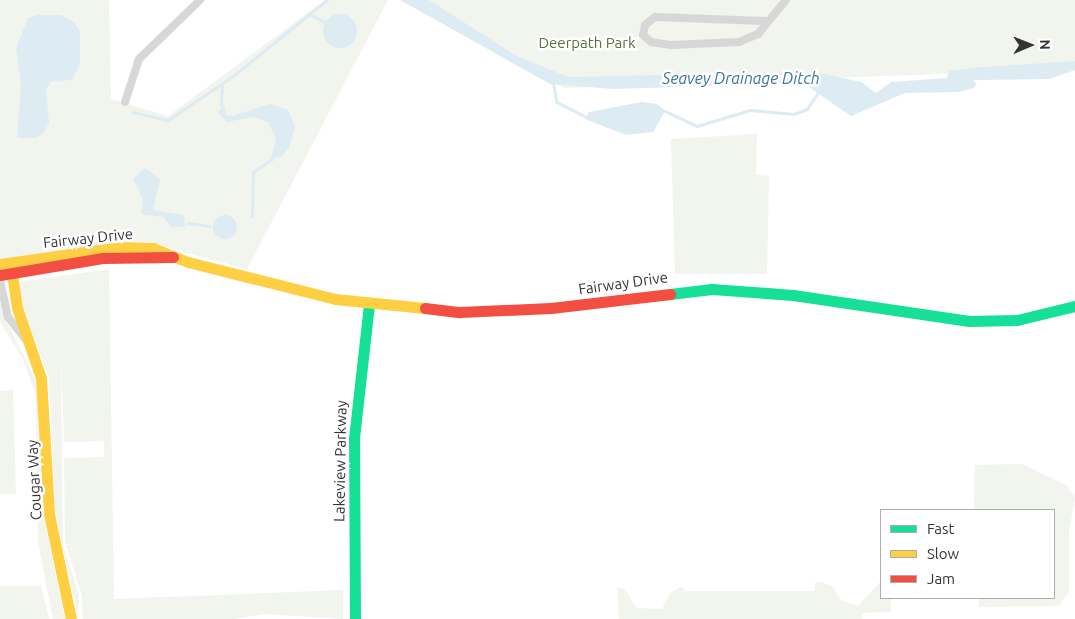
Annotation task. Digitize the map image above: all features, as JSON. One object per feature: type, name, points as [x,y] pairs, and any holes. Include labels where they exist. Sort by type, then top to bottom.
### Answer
[{"type":"main road","name":"Fairway Drive","points":[[0,264],[119,247],[154,248],[178,257],[369,305],[510,311],[712,289],[787,294],[969,321],[1017,320],[1075,306]]},
{"type":"main road","name":"Fairway Drive","points":[[6,274],[103,258],[178,257]]},
{"type":"main road","name":"Cougar Way","points":[[6,274],[26,340],[43,386],[49,514],[71,619]]},
{"type":"main road","name":"Lakeview Parkway","points":[[355,619],[354,438],[369,305]]},
{"type":"street","points":[[767,21],[655,16],[644,25],[643,35],[651,42],[671,45],[739,42],[758,34],[786,0]]},
{"type":"street","points":[[125,102],[139,59],[196,1]]},
{"type":"street","name":"Cougar Way","points":[[0,280],[8,317],[26,340]]},
{"type":"green space","points":[[0,0],[109,0],[111,99],[168,116],[325,0],[388,0],[247,269],[161,246],[0,262]]},
{"type":"green space","name":"Deerpath Park","points":[[413,0],[1075,0],[1075,69],[564,88]]},
{"type":"green space","points":[[757,134],[756,175],[769,176],[767,274],[675,274],[671,139]]},
{"type":"green space","points":[[109,269],[114,599],[343,590],[343,619],[265,614],[233,619],[83,619],[82,596],[66,545],[74,544],[65,544],[64,458],[104,457],[104,441],[64,442],[61,355],[63,545],[79,595],[78,619],[55,511],[49,377],[21,306],[18,288],[20,282]]},
{"type":"green space","points":[[0,297],[6,320],[37,383],[45,524],[65,619],[53,619],[38,542],[36,396],[22,357],[0,322]]},
{"type":"green space","points":[[13,390],[16,494],[0,494],[0,391]]},
{"type":"green space","points":[[1022,464],[1066,485],[1075,497],[1069,532],[1069,591],[1059,606],[979,607],[979,599],[1055,599],[1055,509],[974,509],[975,465]]},
{"type":"green space","points":[[820,582],[832,586],[842,601],[858,606],[880,582],[880,599],[891,599],[891,612],[862,613],[862,619],[619,619],[617,587],[625,589],[636,608],[662,609],[670,593],[682,586],[685,591],[815,591],[815,583]]},
{"type":"green space","points":[[0,586],[41,586],[49,619],[0,619]]},
{"type":"water","name":"Seavey Drainage Ditch","points":[[400,0],[429,0],[515,55],[568,77],[815,72],[861,82],[876,93],[891,82],[947,78],[949,71],[971,68],[1075,61],[1075,70],[1049,79],[973,80],[977,85],[959,92],[905,93],[851,116],[803,83],[614,89],[550,84]]},
{"type":"water","points":[[340,14],[347,15],[352,19],[356,24],[356,38],[352,43],[347,47],[340,48],[333,47],[328,43],[324,38],[323,31],[324,24],[328,19],[333,15]]},
{"type":"water","points":[[38,15],[61,15],[75,23],[80,32],[80,64],[72,80],[51,81],[46,91],[49,123],[44,132],[37,138],[17,138],[21,84],[16,48],[28,18]]},
{"type":"water","points":[[642,102],[657,104],[665,111],[653,132],[626,135],[585,119],[589,112]]},
{"type":"water","points":[[224,104],[226,115],[232,116],[270,104],[288,110],[295,126],[289,148],[281,157],[271,158],[276,138],[268,122],[253,117],[227,122],[218,112]]},
{"type":"water","points":[[145,168],[160,179],[153,210],[184,215],[185,227],[171,227],[163,217],[141,214],[143,199],[133,179]]},
{"type":"water","points":[[225,215],[234,218],[237,227],[234,236],[225,239],[216,236],[213,227],[216,218]]},
{"type":"waterway","points":[[133,112],[168,120],[233,76],[327,0]]},
{"type":"waterway","points":[[310,14],[326,23]]},
{"type":"waterway","points":[[553,81],[557,102],[585,116]]},
{"type":"waterway","points":[[221,105],[222,84]]},
{"type":"waterway","name":"Seavey Drainage Ditch","points":[[665,111],[697,126],[750,110],[794,114],[807,109],[817,94]]},
{"type":"waterway","points":[[252,216],[253,172],[272,159]]},
{"type":"waterway","points":[[188,223],[210,226]]},
{"type":"traffic: fast","points":[[670,294],[712,289],[793,295],[969,321],[1017,320],[1075,306]]},
{"type":"traffic: fast","points":[[355,619],[354,438],[369,305]]},
{"type":"traffic: slow","points":[[0,264],[119,247],[153,248],[188,262],[335,299],[425,308]]},
{"type":"traffic: slow","points":[[12,273],[17,308],[41,378],[49,514],[71,619]]},
{"type":"traffic: jam","points":[[0,275],[103,258],[173,257]]},
{"type":"traffic: jam","points":[[425,308],[460,312],[551,308],[670,294]]}]
